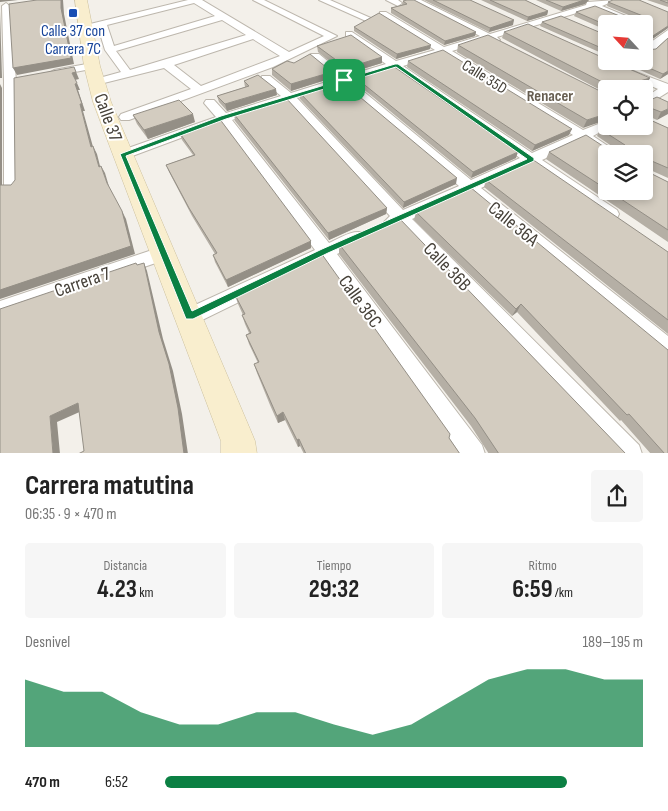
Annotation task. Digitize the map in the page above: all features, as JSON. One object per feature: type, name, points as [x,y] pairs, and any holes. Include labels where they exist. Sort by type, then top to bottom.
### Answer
[{"type":"main road","name":"Calle 37","points":[[81,0],[93,26],[94,74],[102,102],[238,441],[239,453]]},
{"type":"street","points":[[161,0],[170,7]]},
{"type":"street","points":[[128,74],[93,26],[197,0],[286,55]]},
{"type":"street","points":[[125,117],[205,96],[286,55],[311,47],[332,36],[257,0]]},
{"type":"street","points":[[323,0],[369,19]]},
{"type":"street","points":[[414,0],[506,46]]},
{"type":"street","points":[[578,0],[655,29]]},
{"type":"street","points":[[122,155],[288,97],[444,50],[532,29],[612,0]]},
{"type":"street","points":[[7,6],[11,188]]},
{"type":"street","points":[[546,10],[566,18]]},
{"type":"street","name":"Calle 35D","points":[[382,14],[598,145]]},
{"type":"street","points":[[110,50],[223,17]]},
{"type":"street","points":[[510,19],[532,29]]},
{"type":"street","points":[[349,34],[620,220]]},
{"type":"street","points":[[46,74],[128,74],[254,36]]},
{"type":"street","name":"Calle 36A","points":[[315,56],[470,187],[668,348]]},
{"type":"street","name":"Calle 36C","points":[[166,64],[205,96],[224,118],[325,251],[472,453]]},
{"type":"street","points":[[623,70],[667,87]]},
{"type":"street","name":"Calle 36B","points":[[266,78],[288,97],[401,218],[629,453]]},
{"type":"street","points":[[653,97],[667,87]]},
{"type":"street","points":[[189,316],[325,251],[598,129]]},
{"type":"street","name":"Carrera 7","points":[[0,309],[164,253]]},
{"type":"building","points":[[37,0],[61,0],[71,58],[13,68],[9,4]]},
{"type":"building","points":[[414,0],[476,32],[445,41],[391,8],[407,4],[403,1]]},
{"type":"building","points":[[433,0],[470,0],[514,20],[490,28]]},
{"type":"building","points":[[490,0],[525,0],[548,11],[528,17]]},
{"type":"building","points":[[546,0],[584,0],[563,7]]},
{"type":"building","points":[[613,0],[639,0],[668,12],[668,26],[653,36],[653,15],[640,15],[608,2]]},
{"type":"building","points":[[595,6],[617,15],[598,15],[598,22],[576,12]]},
{"type":"building","points":[[379,13],[431,45],[397,54],[354,27]]},
{"type":"building","points":[[561,16],[598,32],[598,46],[542,22]]},
{"type":"building","points":[[528,24],[598,55],[598,70],[632,70],[650,78],[643,80],[598,80],[504,32]]},
{"type":"building","points":[[351,35],[382,57],[347,68],[317,46]]},
{"type":"building","points":[[488,35],[598,90],[598,117],[587,120],[458,45]]},
{"type":"building","points":[[668,38],[668,71],[663,74],[653,70],[653,49],[656,49]]},
{"type":"building","points":[[443,50],[572,129],[535,145],[408,61]]},
{"type":"building","points":[[310,54],[332,72],[291,84],[272,69],[287,61],[294,63]]},
{"type":"building","points":[[393,66],[518,152],[473,172],[356,78]]},
{"type":"building","points":[[74,67],[76,72],[72,73],[77,83],[75,84],[82,104],[80,104],[91,147],[93,146],[99,167],[101,166],[107,183],[122,211],[131,246],[0,290],[0,185],[11,185],[15,180],[14,78]]},
{"type":"building","points":[[258,75],[276,89],[225,104],[217,96],[249,86],[244,81]]},
{"type":"building","points":[[342,82],[457,178],[404,202],[300,93]]},
{"type":"building","points":[[657,97],[668,102],[668,109],[661,112],[653,109],[653,99]]},
{"type":"building","points":[[286,98],[387,208],[328,233],[234,114]]},
{"type":"building","points":[[179,100],[193,114],[144,130],[133,115]]},
{"type":"building","points":[[219,118],[311,241],[226,280],[213,255],[217,253],[189,208],[166,165],[195,155],[179,132]]},
{"type":"building","points":[[653,121],[668,128],[668,168],[653,162],[653,145],[625,145],[609,135],[653,135]]},
{"type":"building","points":[[586,135],[601,145],[598,145],[598,184],[549,152]]},
{"type":"building","points":[[532,159],[668,252],[668,320],[486,180]]},
{"type":"building","points":[[653,174],[668,182],[668,230],[623,200],[653,200]]},
{"type":"building","points":[[470,187],[668,350],[668,453],[664,453],[629,414],[627,415],[521,304],[516,309],[416,212]]},
{"type":"building","points":[[399,218],[625,453],[498,453],[475,418],[339,244]]},
{"type":"building","points":[[321,253],[450,434],[449,438],[459,453],[306,453],[283,412],[277,416],[254,364],[259,362],[246,335],[251,333],[242,315],[245,314],[235,295]]},
{"type":"building","points":[[136,263],[137,265],[144,263],[159,332],[169,364],[178,408],[184,453],[80,453],[84,451],[78,403],[50,416],[53,453],[0,453],[0,309]]},
{"type":"place","name":"Calle 37 con Carrera 7C","points":[[73,13]]},
{"type":"district","name":"Renacer","points":[[550,95]]},
{"type":"route","points":[[396,65],[532,159],[325,251],[189,316],[122,155],[224,118],[344,80],[396,65]]}]
